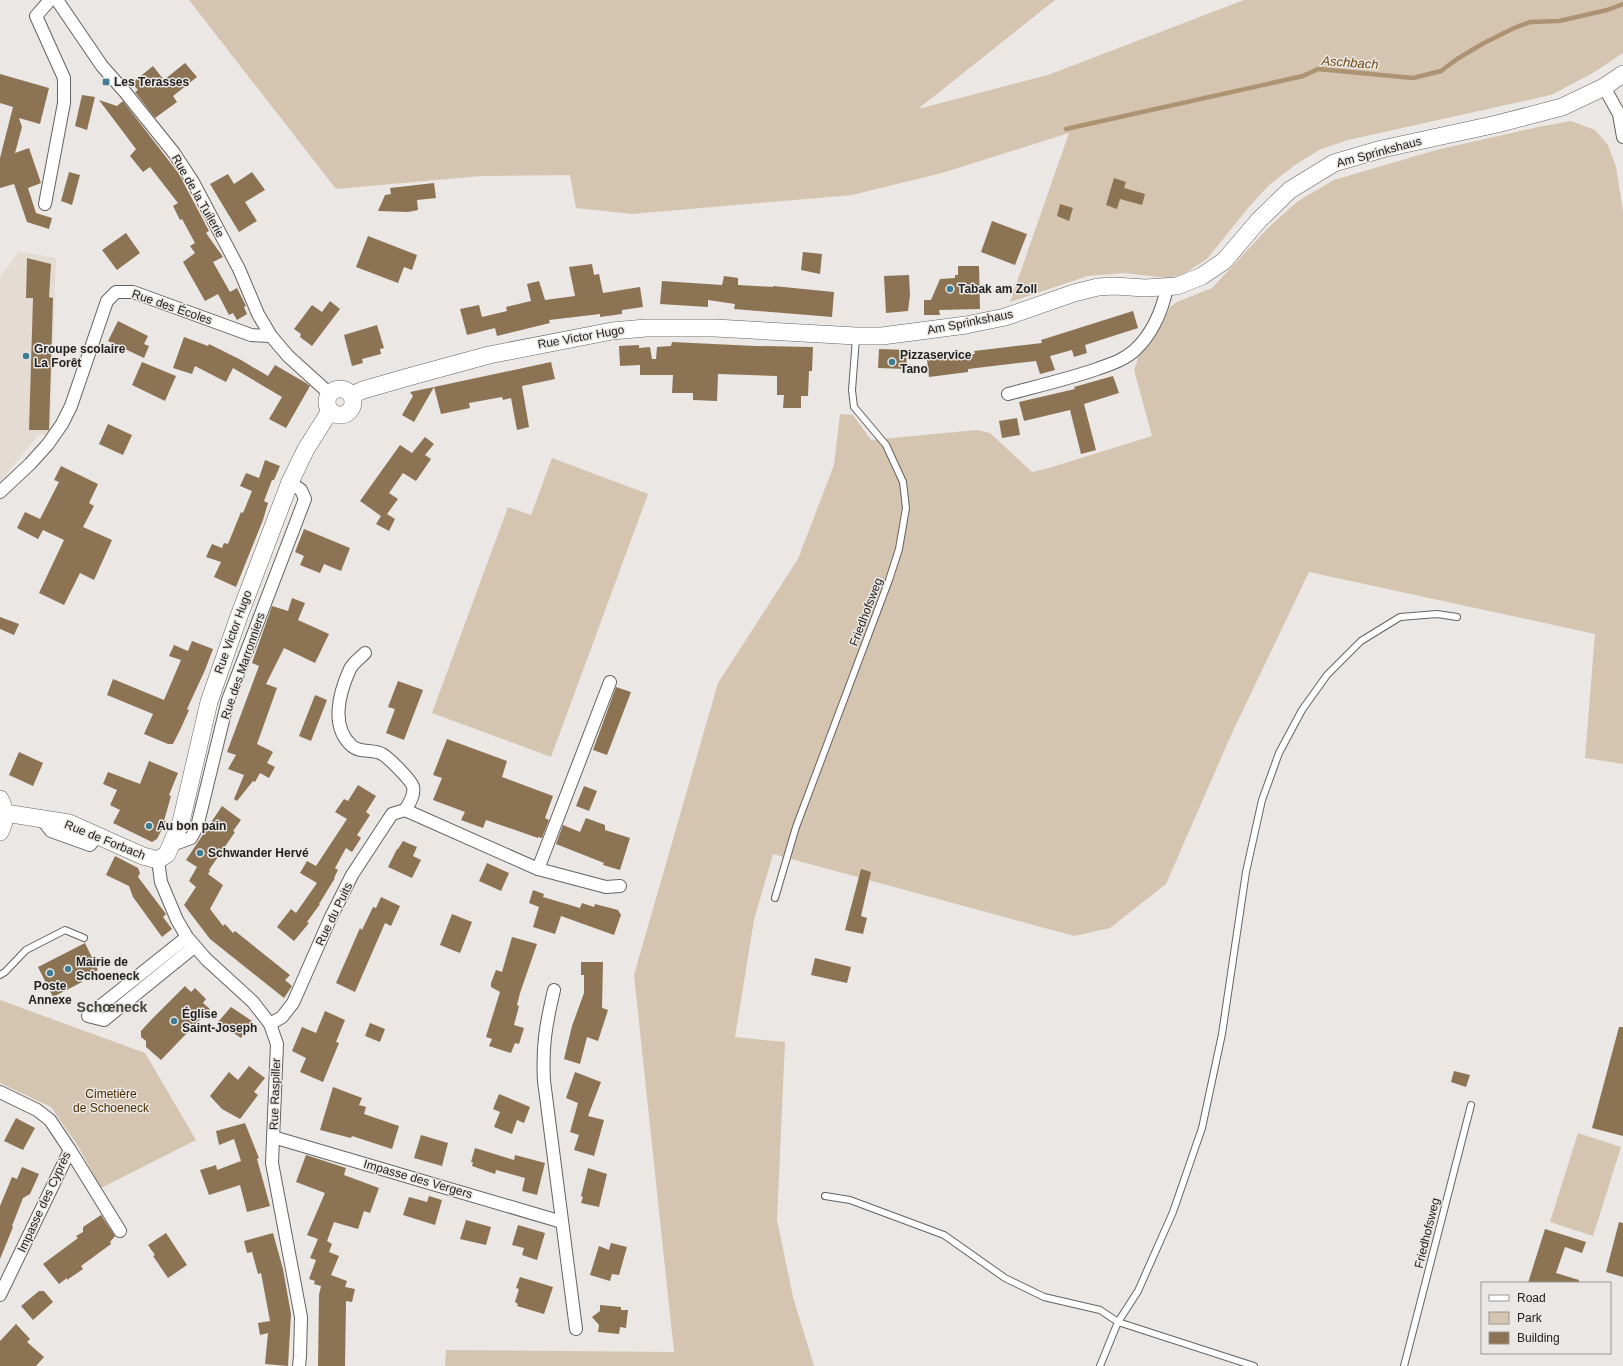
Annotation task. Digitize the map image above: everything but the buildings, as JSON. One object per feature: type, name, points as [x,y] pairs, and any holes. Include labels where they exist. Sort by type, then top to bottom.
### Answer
[{"type":"street","points":[[45,204],[64,103],[64,78],[36,16],[50,0]]},
{"type":"street","name":"Rue de la Tuilerie","points":[[57,0],[102,66],[174,153],[193,182],[239,269],[258,314],[271,336],[294,361],[330,394]]},
{"type":"street","name":"Am Sprinkshaus","points":[[817,334],[882,336],[966,326],[1005,317],[1074,293],[1098,287],[1114,286],[1167,288],[1190,282],[1202,276],[1224,261],[1259,220],[1290,190],[1334,163],[1382,149],[1497,124],[1562,107],[1604,87],[1623,74]]},
{"type":"street","points":[[1604,87],[1619,114],[1623,137]]},
{"type":"street","points":[[1008,394],[1074,377],[1121,360],[1135,350],[1149,333],[1158,318],[1167,288]]},
{"type":"street","name":"Rue des Écoles","points":[[0,492],[30,464],[48,444],[62,424],[71,406],[107,301],[116,292],[133,292],[251,335],[271,336]]},
{"type":"street","name":"Rue Victor Hugo","points":[[352,395],[363,390],[489,355],[612,330],[646,328],[715,328],[817,334]]},
{"type":"street","points":[[341,389],[352,395],[353,406],[347,414],[340,416],[330,411],[327,400],[330,394],[335,390],[341,389]]},
{"type":"street","name":"Rue Victor Hugo","points":[[158,860],[167,854],[181,822],[209,702],[239,616],[290,482],[306,449],[330,411]]},
{"type":"street","points":[[365,653],[351,668],[340,698],[338,721],[342,734],[354,748],[382,753],[410,780],[414,788],[412,798],[405,810],[538,869],[606,887],[620,886]]},
{"type":"street","points":[[538,869],[610,682]]},
{"type":"street","points":[[0,832],[4,824],[2,806]]},
{"type":"street","name":"Rue de Forbach","points":[[2,806],[40,817],[69,823],[143,856],[158,860]]},
{"type":"street","name":"Rue du Puits","points":[[270,1024],[282,1017],[293,1003],[330,919],[352,875],[392,814],[405,810]]},
{"type":"street","name":"Rue Raspiller","points":[[158,860],[161,882],[177,920],[187,937],[194,947],[221,974],[253,1002],[270,1024],[277,1044],[272,1163],[300,1317],[300,1356],[298,1366]]},
{"type":"street","points":[[187,937],[88,1016],[104,1020],[194,947]]},
{"type":"street","points":[[554,990],[546,1023],[542,1054],[544,1081],[576,1328]]},
{"type":"street","name":"Impasse des Cyprès","points":[[0,1092],[37,1110],[50,1120],[70,1150],[0,1295]]},
{"type":"street","name":"Impasse des Vergers","points":[[273,1137],[562,1222]]},
{"type":"street","points":[[70,1150],[120,1231]]},
{"type":"lane","name":"Friedhofsweg","points":[[775,898],[796,827],[889,580],[900,549],[904,528],[906,508],[903,482],[886,445],[854,407],[852,390],[856,336]]},
{"type":"lane","points":[[1100,1366],[1118,1322],[1138,1291],[1170,1220],[1202,1128],[1222,1034],[1246,872],[1262,800],[1279,753],[1302,710],[1327,675],[1361,641],[1400,617],[1437,614],[1457,617]]},
{"type":"lane","points":[[0,975],[5,972],[26,950],[65,930],[84,938]]},
{"type":"lane","name":"Friedhofsweg","points":[[1404,1366],[1471,1105]]},
{"type":"lane","points":[[825,1196],[850,1200],[944,1235],[1005,1278],[1044,1296],[1100,1310],[1118,1322],[1254,1366]]},
{"type":"shaded area","name":"Groupe scolaire La Forêt","points":[[19,251],[56,258],[50,436],[39,434],[0,482],[0,277]]},
{"type":"green space","points":[[189,0],[1055,0],[918,109],[1048,75],[1244,0],[1623,0],[1623,53],[1593,73],[1551,95],[1348,140],[1319,150],[1295,165],[1269,185],[1248,208],[1207,259],[1182,275],[1168,278],[1124,273],[1088,276],[1010,302],[1069,133],[942,173],[852,195],[632,214],[576,208],[570,175],[481,176],[336,189]]},
{"type":"green space","points":[[1571,121],[1595,130],[1608,145],[1616,167],[1623,211],[1623,764],[1585,758],[1595,634],[1309,572],[1232,733],[1166,884],[1110,928],[1074,936],[773,854],[754,920],[735,1037],[785,1042],[777,1220],[793,1297],[814,1366],[445,1366],[446,1350],[674,1352],[634,975],[718,683],[798,559],[834,465],[840,414],[853,415],[871,440],[977,430],[990,433],[1032,472],[1152,436],[1134,370],[1139,355],[1149,344],[1161,326],[1170,307],[1177,302],[1212,288],[1269,227],[1298,201],[1334,180],[1436,150]]},
{"type":"green space","points":[[552,458],[648,494],[551,757],[432,713],[508,507],[531,515]]},
{"type":"green space","name":"Cimetière de Schoeneck","points":[[0,1000],[145,1053],[196,1140],[101,1188],[78,1146],[51,1107],[0,1083]]},
{"type":"green space","points":[[1578,1133],[1621,1147],[1593,1236],[1550,1222]]},
{"type":"waterway","name":"Aschbach","points":[[1066,129],[1303,76],[1318,69],[1413,78],[1441,71],[1457,59],[1484,43],[1530,22],[1559,21],[1607,10],[1623,4]]},
{"type":"place","name":"Les Terasses","points":[[106,82]]},
{"type":"place","name":"Tabak am Zoll","points":[[950,289]]},
{"type":"place","name":"Groupe scolaire La Forêt","points":[[26,356]]},
{"type":"place","name":"Pizzaservice Tano","points":[[892,362]]},
{"type":"place","name":"Au bon pain","points":[[149,826]]},
{"type":"place","name":"Schwander Hervé","points":[[200,853]]},
{"type":"place","name":"Mairie de Schoeneck","points":[[68,969]]},
{"type":"place","name":"Poste Annexe","points":[[50,973]]},
{"type":"place","name":"Église Saint-Joseph","points":[[174,1021]]},
{"type":"district","name":"Schœneck","points":[[112,1007]]}]
